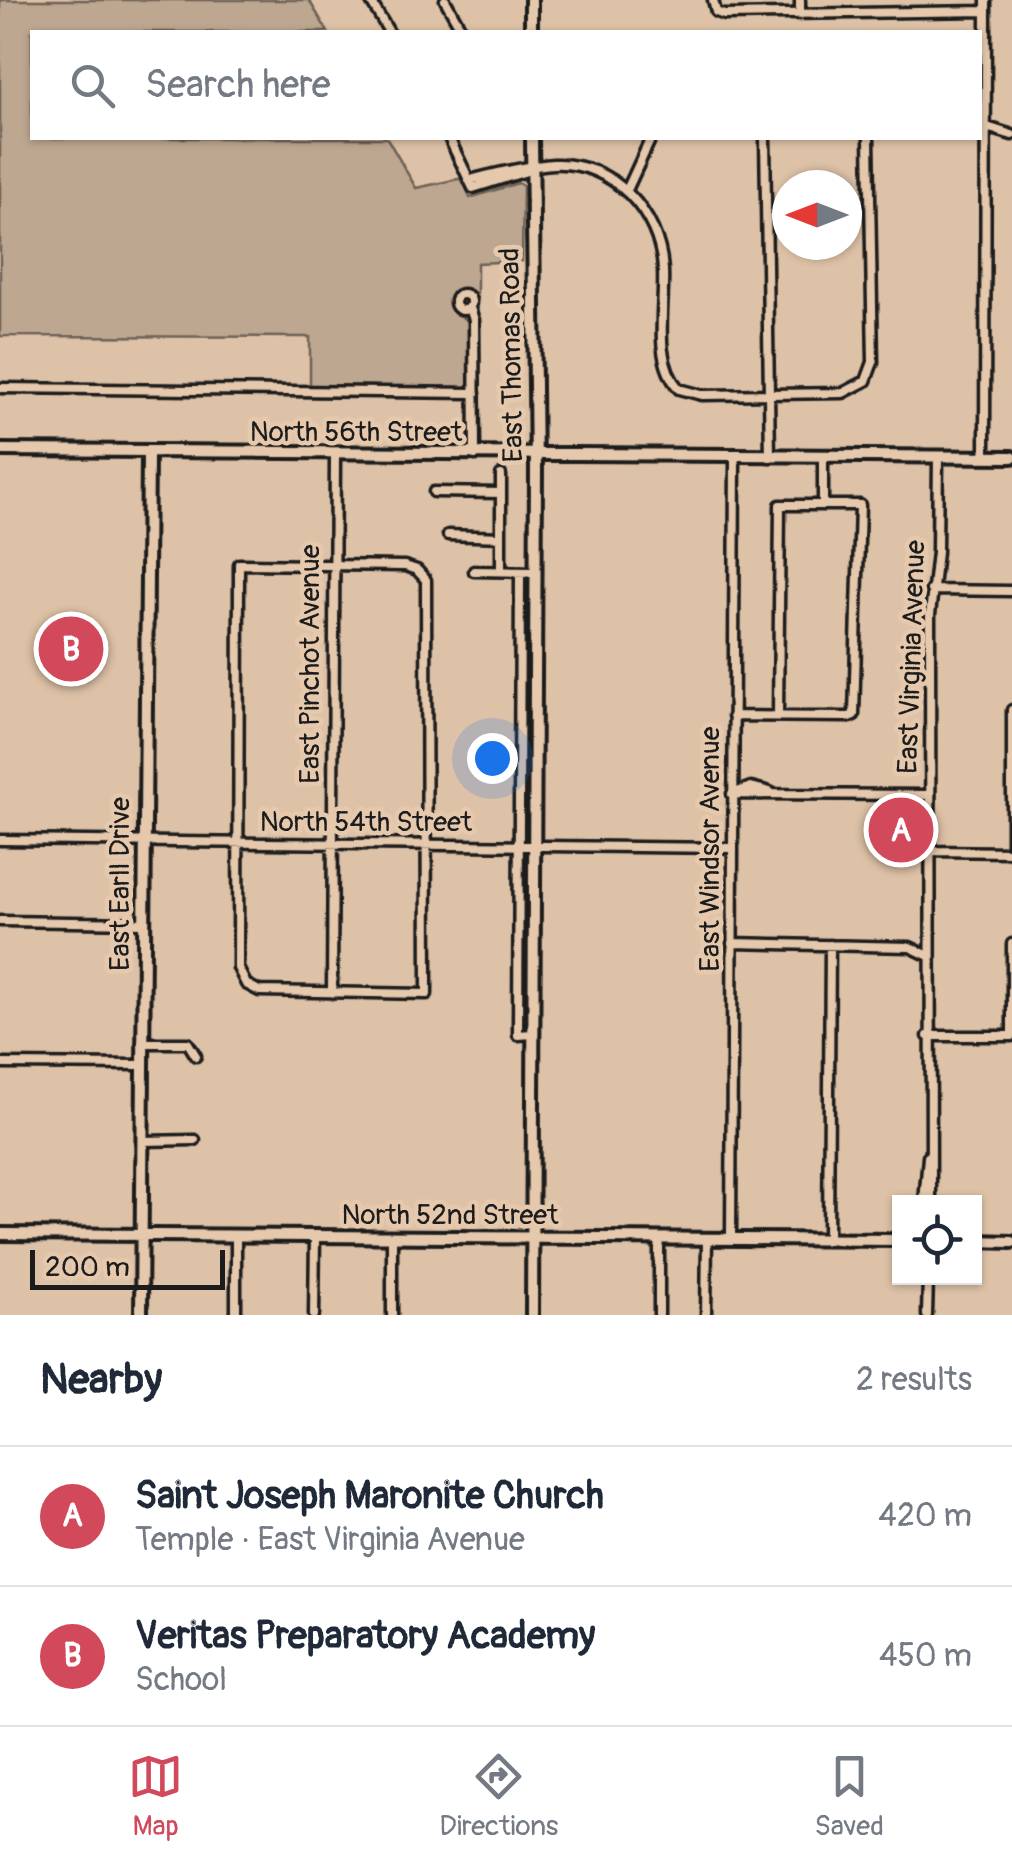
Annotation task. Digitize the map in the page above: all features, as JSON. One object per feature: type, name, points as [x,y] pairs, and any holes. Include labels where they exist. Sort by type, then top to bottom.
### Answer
[{"type":"main road","points":[[530,0],[531,30]]},
{"type":"main road","name":"East Thomas Road","points":[[532,140],[536,572],[532,1315]]},
{"type":"main road","name":"North 56th Street","points":[[0,450],[335,456],[1012,457]]},
{"type":"main road","name":"East Earll Drive","points":[[142,1315],[148,452]]},
{"type":"main road","name":"North 52nd Street","points":[[0,1234],[892,1240]]},
{"type":"main road","points":[[982,1241],[1012,1242]]},
{"type":"street","points":[[370,0],[387,30]]},
{"type":"street","points":[[445,0],[463,30]]},
{"type":"street","points":[[714,0],[716,12],[800,15],[986,11]]},
{"type":"street","points":[[800,0],[800,15]]},
{"type":"street","points":[[884,0],[884,14]]},
{"type":"street","points":[[985,458],[986,0]]},
{"type":"street","points":[[987,127],[1012,134]]},
{"type":"street","points":[[450,140],[472,184],[549,164],[578,167],[627,190],[658,243],[664,362],[675,384],[695,394],[843,394],[860,388],[872,362],[870,140]]},
{"type":"street","points":[[627,190],[651,140]]},
{"type":"street","points":[[765,140],[770,458]]},
{"type":"street","points":[[470,308],[474,320],[475,455]]},
{"type":"street","points":[[0,388],[475,393]]},
{"type":"street","name":"East Pinchot Avenue","points":[[332,992],[335,456]]},
{"type":"street","name":"East Virginia Avenue","points":[[928,1195],[930,590],[937,552],[938,457]]},
{"type":"street","name":"East Windsor Avenue","points":[[730,1239],[735,458]]},
{"type":"street","points":[[822,458],[823,504]]},
{"type":"street","points":[[500,476],[501,571]]},
{"type":"street","points":[[434,492],[500,493]]},
{"type":"street","points":[[733,716],[778,716],[854,715],[860,505],[780,505],[778,716]]},
{"type":"street","points":[[448,535],[501,536]]},
{"type":"street","points":[[239,564],[333,565],[418,570],[426,580],[427,994],[259,992],[246,984],[238,968],[239,564]]},
{"type":"street","points":[[474,570],[536,572]]},
{"type":"street","name":"East Thomas Road","points":[[520,573],[518,1035],[534,1034]]},
{"type":"street","points":[[930,590],[1012,591]]},
{"type":"street","points":[[930,852],[1012,852],[1012,710]]},
{"type":"street","points":[[732,794],[751,788],[760,794],[930,795]]},
{"type":"street","name":"North 54th Street","points":[[0,840],[732,848]]},
{"type":"street","points":[[0,922],[143,923]]},
{"type":"street","points":[[732,944],[910,947],[927,955]]},
{"type":"street","points":[[828,1240],[830,944]]},
{"type":"street","points":[[928,1036],[1012,1036],[1012,944]]},
{"type":"street","points":[[142,1043],[188,1043],[196,1056]]},
{"type":"street","points":[[0,1064],[142,1065]]},
{"type":"street","points":[[142,1141],[195,1140]]},
{"type":"street","points":[[236,1236],[236,1315]]},
{"type":"street","points":[[314,1237],[314,1315]]},
{"type":"street","points":[[392,1238],[392,1315]]},
{"type":"street","points":[[659,1239],[659,1315]]},
{"type":"street","points":[[706,1315],[707,1239]]},
{"type":"street","points":[[928,1285],[928,1315]]},
{"type":"shaded area","points":[[0,0],[309,0],[327,30],[30,30],[30,140],[388,140],[416,188],[463,178],[470,198],[518,183],[523,186],[522,261],[477,263],[477,293],[457,291],[459,315],[470,323],[471,389],[310,387],[310,337],[0,336]]},
{"type":"place","name":"Veritas Preparatory Academy","points":[[71,649]]},
{"type":"place","name":"Saint Joseph Maronite Church","points":[[901,830]]}]
